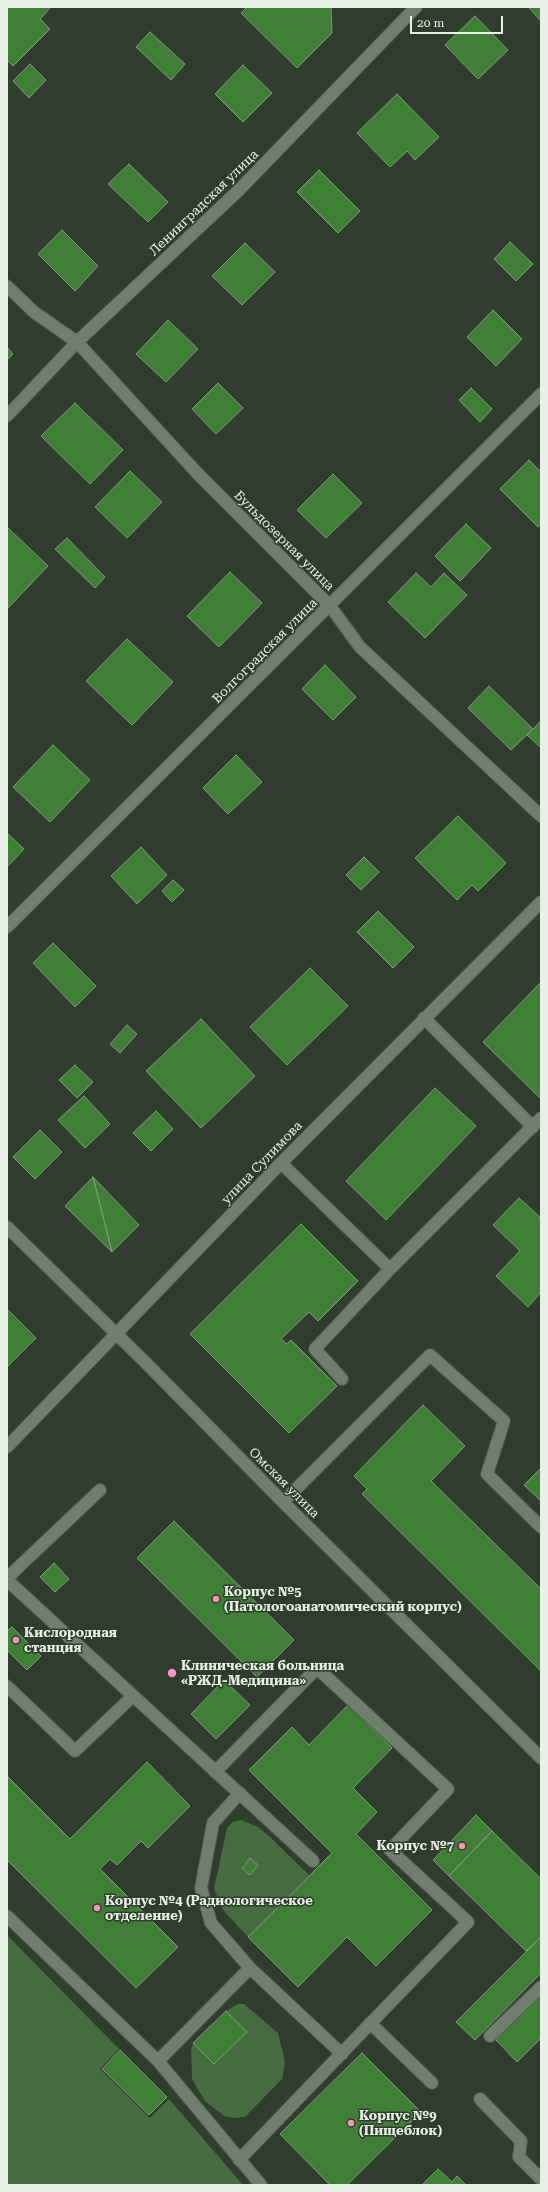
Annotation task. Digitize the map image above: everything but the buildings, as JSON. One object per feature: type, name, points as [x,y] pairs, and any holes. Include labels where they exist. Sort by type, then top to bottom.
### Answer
[{"type":"street","name":"Ленинградская улица","points":[[7,416],[78,342],[239,190],[416,7]]},
{"type":"street","name":"Бульдозерная улица","points":[[7,286],[34,312],[78,342],[198,474],[330,606],[360,647],[541,816]]},
{"type":"street","name":"Волгоградская улица","points":[[7,927],[541,394]]},
{"type":"street","name":"улица Сулимова","points":[[7,1447],[281,1163],[541,902]]},
{"type":"street","points":[[342,1379],[315,1349],[390,1269],[537,1123],[424,1018]]},
{"type":"street","points":[[281,1163],[390,1269]]},
{"type":"street","name":"Омская улица","points":[[7,1227],[541,1758]]},
{"type":"street","points":[[283,1502],[430,1355],[504,1421],[487,1474],[541,1527]]},
{"type":"street","points":[[100,1490],[7,1579],[313,1861]]},
{"type":"street","points":[[215,1772],[317,1668],[448,1789],[390,1850],[468,1922],[239,2160]]},
{"type":"street","points":[[7,1686],[74,1751],[133,1696]]},
{"type":"street","points":[[240,1793],[213,1823],[201,1888],[211,1923],[250,1968],[342,2054]]},
{"type":"street","points":[[7,1916],[158,2061],[260,2185]]},
{"type":"street","points":[[158,2061],[250,1968]]},
{"type":"street","points":[[490,2036],[541,1987]]},
{"type":"street","points":[[370,2024],[432,2083]]},
{"type":"street","points":[[480,2099],[521,2141],[519,2157],[541,2179]]},
{"type":"green space","points":[[241,1820],[258,1827],[309,1875],[248,1937],[223,1910],[214,1889],[227,1828],[233,1822]],"holes":[[[250,1858],[258,1865],[250,1875],[242,1867]]]},
{"type":"green space","points":[[7,1935],[119,2049],[100,2069],[150,2118],[169,2099],[243,2185],[7,2185]]},
{"type":"green space","points":[[238,2004],[244,2004],[278,2033],[285,2062],[282,2079],[245,2117],[234,2118],[224,2116],[205,2101],[192,2079],[191,2050],[193,2043],[214,2064],[247,2032],[226,2011]]},
{"type":"place","name":"Корпус №5 (Патологоанатомический корпус)","points":[[216,1599]]},
{"type":"place","name":"Кислородная станция","points":[[16,1640]]},
{"type":"place","name":"Клиническая больница «РЖД-Медицина»","points":[[172,1673]]},
{"type":"place","name":"Корпус №7","points":[[462,1846]]},
{"type":"place","name":"Корпус №4 (Радиологическое отделение)","points":[[97,1908]]},
{"type":"place","name":"Корпус №9 (Пищеблок)","points":[[351,2123]]}]
